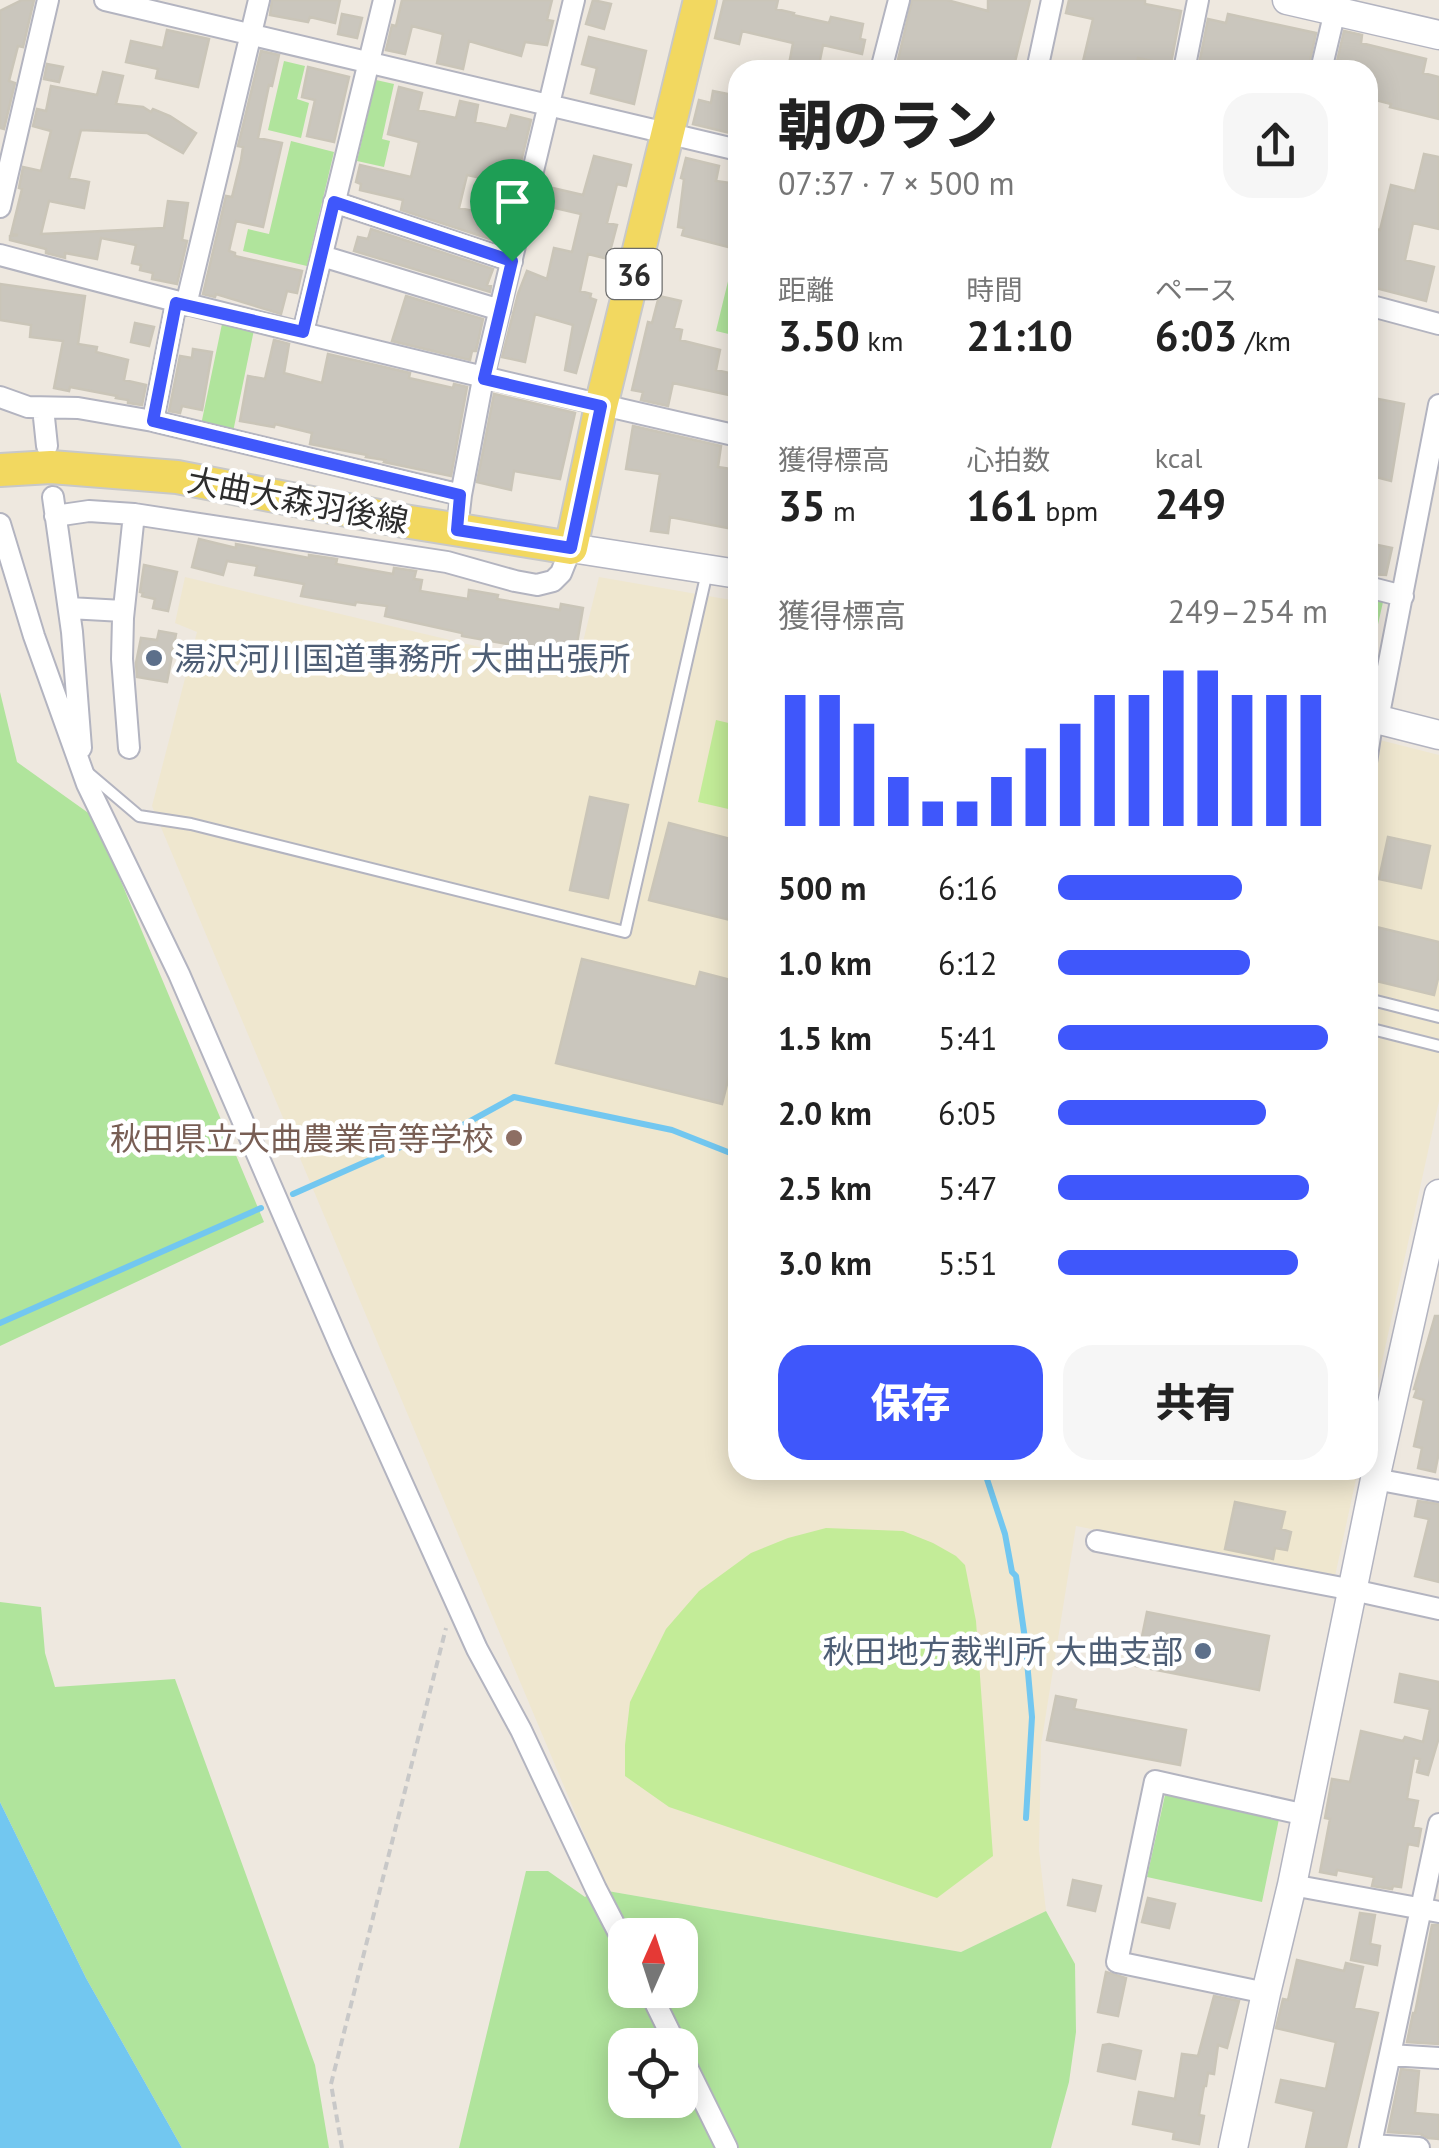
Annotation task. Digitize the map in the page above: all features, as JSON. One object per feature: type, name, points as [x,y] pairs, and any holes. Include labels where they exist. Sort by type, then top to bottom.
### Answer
[{"type":"main road","name":"36","points":[[571,548],[601,406],[700,0]]},
{"type":"main road","name":"大曲大森羽後線","points":[[0,470],[51,466],[176,477],[571,548]]},
{"type":"street","points":[[0,207],[48,0]]},
{"type":"street","points":[[105,0],[728,148]]},
{"type":"street","points":[[153,421],[259,0]]},
{"type":"street","points":[[303,332],[384,0]]},
{"type":"street","points":[[457,530],[460,495],[484,379],[574,0]]},
{"type":"street","points":[[883,60],[898,0]]},
{"type":"street","points":[[1039,60],[1052,0]]},
{"type":"street","points":[[1186,60],[1198,0]]},
{"type":"street","points":[[1286,0],[1439,35]]},
{"type":"street","points":[[1323,60],[1335,11]]},
{"type":"street","points":[[334,202],[512,261]]},
{"type":"street","points":[[0,255],[484,379],[728,434]]},
{"type":"street","points":[[322,256],[500,310]]},
{"type":"street","points":[[1378,308],[1439,324]]},
{"type":"street","points":[[0,398],[28,408],[78,408],[153,421],[460,495]]},
{"type":"street","points":[[1378,698],[1403,596],[1439,404]]},
{"type":"street","points":[[43,408],[47,446]]},
{"type":"street","points":[[82,767],[69,608],[54,506],[134,514],[447,562],[537,585],[561,573],[571,548],[728,573]]},
{"type":"street","points":[[129,748],[122,659],[123,611],[134,514]]},
{"type":"street","points":[[0,524],[34,636],[88,784],[179,974],[477,1649],[521,1730],[611,1918]]},
{"type":"street","points":[[1378,590],[1403,596]]},
{"type":"street","points":[[69,608],[123,611]]},
{"type":"street","points":[[1378,719],[1439,735]]},
{"type":"street","points":[[1378,1470],[1439,1194]]},
{"type":"street","points":[[1378,1479],[1439,1491]]},
{"type":"street","points":[[1233,2148],[1376,1480]]},
{"type":"street","points":[[1097,1540],[1439,1609]]},
{"type":"street","points":[[1266,1993],[1117,1962],[1156,1781],[1306,1816]]},
{"type":"street","points":[[1419,2148],[1370,2146],[1390,2055],[1430,1910],[1439,1824]]},
{"type":"street","points":[[1292,1885],[1430,1910]]},
{"type":"street","points":[[1390,2055],[1439,2058]]},
{"type":"street","points":[[698,2090],[726,2148]]},
{"type":"lane","points":[[82,767],[139,816],[191,824],[624,932],[708,571]]},
{"type":"lane","points":[[1378,1002],[1439,1017]]},
{"type":"lane","points":[[1378,1031],[1439,1046]]},
{"type":"path","points":[[342,2148],[330,2084],[454,1598]]},
{"type":"shaded area","name":"秋田県立大曲農業高等学校","points":[[185,577],[576,670],[599,577],[728,599],[728,1480],[1356,1480],[1335,1576],[1076,1526],[1041,1745],[1039,1850],[1046,1911],[961,1952],[608,1891],[152,806],[197,632],[175,623]]},
{"type":"shaded area","points":[[1378,740],[1439,755],[1439,1101],[1378,1380]]},
{"type":"green space","points":[[284,61],[305,66],[297,99],[309,103],[301,138],[268,130]]},
{"type":"green space","points":[[376,80],[394,84],[382,139],[390,141],[384,167],[357,161]]},
{"type":"green space","points":[[291,141],[334,152],[307,266],[243,251],[248,229],[269,234]]},
{"type":"green space","points":[[728,281],[728,334],[716,331]]},
{"type":"green space","points":[[223,319],[255,325],[233,432],[201,425]]},
{"type":"green space","points":[[0,692],[17,762],[94,817],[264,1222],[0,1346]]},
{"type":"green space","points":[[716,720],[728,723],[728,809],[698,802]]},
{"type":"green space","points":[[826,1528],[903,1531],[933,1543],[965,1565],[976,1621],[993,1856],[937,1898],[669,1807],[625,1776],[630,1702],[666,1629],[699,1591],[751,1553]]},
{"type":"green space","points":[[0,1602],[41,1607],[45,1653],[55,1687],[175,1679],[315,2065],[329,2148],[182,2148],[86,1978],[0,1802]]},
{"type":"green space","points":[[1165,1795],[1279,1819],[1262,1902],[1147,1877]]},
{"type":"green space","points":[[526,1871],[548,1871],[585,1897],[596,1889],[961,1952],[1046,1911],[1075,1964],[1076,2032],[1069,2082],[1051,2148],[459,2148]]},
{"type":"water","points":[[0,1802],[86,1978],[182,2148],[0,2148]]},
{"type":"building","points":[[22,0],[34,0],[23,47],[18,46],[9,81],[15,83],[4,129],[0,128],[0,11]]},
{"type":"building","points":[[272,0],[340,0],[335,23],[270,15]]},
{"type":"building","points":[[402,0],[552,0],[547,20],[553,21],[547,45],[525,42],[521,56],[469,41],[463,69],[437,63],[443,34],[412,26],[405,54],[386,50]]},
{"type":"building","points":[[593,0],[611,4],[604,29],[586,24]]},
{"type":"building","points":[[724,0],[778,0],[776,9],[793,15],[829,23],[831,17],[863,24],[860,39],[865,40],[862,54],[823,45],[820,60],[790,60],[793,43],[742,31],[739,44],[715,38]]},
{"type":"building","points":[[912,0],[947,0],[988,11],[988,0],[1030,0],[1015,60],[898,60]]},
{"type":"building","points":[[1069,0],[1145,0],[1145,4],[1181,11],[1171,60],[1083,60],[1093,19],[1066,13]]},
{"type":"building","points":[[342,14],[362,18],[357,38],[338,34]]},
{"type":"building","points":[[1228,14],[1316,33],[1310,60],[1200,60],[1208,19],[1226,23]]},
{"type":"building","points":[[167,30],[209,39],[198,87],[156,78],[158,69],[126,62],[131,41],[163,48]]},
{"type":"building","points":[[1344,31],[1362,35],[1361,43],[1426,59],[1423,73],[1439,77],[1439,119],[1378,101],[1378,60],[1337,60]]},
{"type":"building","points":[[589,37],[646,51],[634,104],[591,93],[597,68],[582,64]]},
{"type":"building","points":[[261,51],[279,55],[258,138],[282,143],[263,227],[236,221],[229,251],[235,256],[302,271],[297,293],[287,291],[281,314],[216,294],[203,294],[226,196],[232,197],[241,160],[243,147],[238,146]]},
{"type":"building","points":[[47,64],[63,67],[59,82],[44,79]]},
{"type":"building","points":[[308,67],[349,77],[334,142],[307,136],[315,100],[302,97]]},
{"type":"building","points":[[103,72],[123,76],[116,104],[143,107],[151,112],[153,109],[196,133],[183,153],[147,133],[81,130],[69,178],[89,182],[84,208],[49,201],[41,234],[164,228],[168,201],[188,203],[182,240],[187,241],[177,284],[152,279],[153,273],[132,263],[136,245],[101,238],[97,259],[65,253],[65,258],[10,240],[10,236],[18,235],[11,234],[23,167],[41,171],[51,131],[33,126],[37,109],[46,111],[51,86],[97,95]]},
{"type":"building","points":[[399,87],[422,93],[418,110],[456,118],[460,101],[478,105],[475,122],[507,129],[511,115],[531,120],[502,243],[401,210],[403,200],[360,190],[361,184],[356,182],[360,165],[411,177],[419,142],[388,134]],"holes":[[[467,175],[501,182],[492,215],[459,208]]]},
{"type":"building","points":[[713,91],[728,94],[728,133],[693,124],[699,100],[711,103]]},
{"type":"building","points":[[1424,154],[1439,157],[1439,229],[1413,223],[1405,260],[1434,267],[1426,301],[1378,289],[1378,230],[1391,185],[1415,191]]},
{"type":"building","points":[[594,156],[631,165],[626,186],[617,184],[607,223],[617,225],[608,259],[588,254],[580,291],[596,300],[576,373],[565,370],[573,325],[535,314],[525,362],[502,357],[527,271],[547,279],[554,248],[572,252],[581,214],[539,203],[544,186],[583,195]]},
{"type":"building","points":[[686,158],[719,166],[716,181],[728,183],[728,247],[682,235],[684,228],[678,227],[684,179],[681,178]]},
{"type":"building","points":[[371,229],[493,269],[487,285],[491,286],[490,292],[354,251],[358,237],[368,239]]},
{"type":"building","points":[[0,284],[85,296],[78,344],[128,360],[124,380],[146,385],[142,405],[117,396],[70,387],[69,391],[54,388],[63,341],[30,337],[31,325],[0,320]]},
{"type":"building","points":[[406,296],[483,319],[470,360],[392,341]]},
{"type":"building","points":[[659,296],[681,301],[674,328],[682,330],[680,340],[720,350],[716,370],[728,373],[728,395],[673,383],[668,406],[641,400],[643,392],[632,390],[648,322],[652,323]]},
{"type":"building","points":[[135,323],[154,327],[149,346],[131,342]]},
{"type":"building","points":[[274,340],[289,344],[284,373],[322,383],[328,354],[410,373],[409,378],[453,388],[454,384],[467,387],[451,476],[310,444],[312,433],[240,421],[248,376],[265,379]]},
{"type":"building","points":[[193,349],[212,352],[202,410],[182,406],[180,413],[169,411],[180,356],[192,358]]},
{"type":"building","points":[[494,394],[575,413],[560,479],[514,471],[511,490],[477,482]]},
{"type":"building","points":[[1378,399],[1404,404],[1391,481],[1378,478]]},
{"type":"building","points":[[633,426],[721,446],[718,467],[728,468],[728,528],[670,517],[668,533],[651,531],[660,474],[626,469]]},
{"type":"building","points":[[199,539],[236,548],[236,544],[309,558],[337,559],[336,564],[393,574],[394,568],[416,571],[414,579],[422,580],[420,591],[468,599],[469,590],[560,610],[561,604],[583,608],[574,661],[552,657],[553,652],[462,636],[385,616],[387,606],[301,596],[304,584],[255,575],[257,566],[227,561],[223,575],[192,567]]},
{"type":"building","points":[[1378,545],[1392,548],[1386,575],[1378,575]]},
{"type":"building","points":[[144,565],[177,572],[168,611],[153,608],[155,599],[142,596]]},
{"type":"building","name":"湯沢河川国道事務所 大曲出張所","points":[[159,631],[176,634],[167,682],[137,677],[141,638],[157,640]]},
{"type":"building","points":[[590,797],[628,805],[608,898],[570,890]]},
{"type":"building","points":[[669,823],[728,838],[728,920],[649,900]]},
{"type":"building","points":[[1388,837],[1430,846],[1421,888],[1379,879]]},
{"type":"building","points":[[1378,927],[1439,942],[1439,974],[1434,995],[1378,981]]},
{"type":"building","points":[[582,959],[696,987],[700,972],[728,979],[728,1080],[722,1104],[556,1063]]},
{"type":"building","points":[[1435,1316],[1439,1316],[1439,1452],[1435,1472],[1418,1468],[1422,1448],[1414,1446],[1424,1400],[1414,1397],[1414,1389]]},
{"type":"building","points":[[1418,1501],[1439,1504],[1439,1582],[1415,1576],[1429,1519],[1415,1516]]},
{"type":"building","points":[[1235,1502],[1285,1512],[1281,1529],[1291,1532],[1287,1550],[1275,1548],[1273,1559],[1225,1549]]},
{"type":"building","name":"秋田地方裁判所 大曲支部","points":[[1147,1612],[1269,1636],[1259,1690],[1136,1666]]},
{"type":"building","points":[[1400,1674],[1439,1682],[1439,1737],[1428,1775],[1417,1772],[1420,1759],[1414,1758],[1407,1799],[1418,1801],[1413,1827],[1421,1829],[1418,1846],[1408,1844],[1401,1887],[1392,1889],[1372,1886],[1374,1877],[1337,1870],[1336,1875],[1320,1872],[1330,1819],[1325,1818],[1332,1779],[1350,1782],[1361,1731],[1423,1742],[1430,1709],[1395,1702]]},
{"type":"building","points":[[1056,1696],[1076,1700],[1074,1709],[1186,1730],[1180,1765],[1047,1740]]},
{"type":"building","points":[[1073,1880],[1101,1886],[1095,1911],[1068,1905]]},
{"type":"building","points":[[1148,1898],[1175,1904],[1169,1928],[1142,1922]]},
{"type":"building","points":[[1360,1913],[1375,1915],[1370,1944],[1380,1946],[1377,1965],[1351,1960]]},
{"type":"building","points":[[1432,1925],[1439,1925],[1439,2044],[1407,2042],[1415,2013]]},
{"type":"building","points":[[1297,1960],[1344,1971],[1346,1963],[1363,1967],[1354,2008],[1378,2013],[1346,2148],[1306,2148],[1314,2111],[1276,2102],[1281,2080],[1326,2089],[1336,2042],[1276,2028],[1283,1999],[1288,2000]]},
{"type":"building","points":[[1106,1972],[1126,1978],[1118,2016],[1098,2012]]},
{"type":"building","points":[[1214,1996],[1239,2001],[1227,2048],[1218,2045],[1214,2074],[1208,2073],[1204,2086],[1199,2144],[1173,2139],[1174,2132],[1133,2124],[1139,2092],[1175,2099],[1182,2054],[1198,2056]]},
{"type":"building","points":[[1103,2045],[1141,2051],[1135,2079],[1098,2071]]},
{"type":"building","points":[[1401,2069],[1419,2071],[1415,2113],[1439,2115],[1439,2139],[1388,2132]]},
{"type":"waterway","points":[[293,1194],[390,1151],[465,1124],[514,1097],[672,1130],[728,1152]]},
{"type":"waterway","points":[[0,1323],[261,1208]]},
{"type":"waterway","points":[[987,1480],[1016,1576],[1025,1639],[1032,1717],[1026,1818]]},
{"type":"place","name":"湯沢河川国道事務所 大曲出張所","points":[[154,658]]},
{"type":"place","name":"秋田県立大曲農業高等学校","points":[[514,1138]]},
{"type":"place","name":"秋田地方裁判所 大曲支部","points":[[1203,1651]]},
{"type":"route","points":[[334,202],[512,261],[484,379],[601,406],[571,548],[457,530],[460,495],[153,421],[176,303],[303,332],[334,202]]}]
